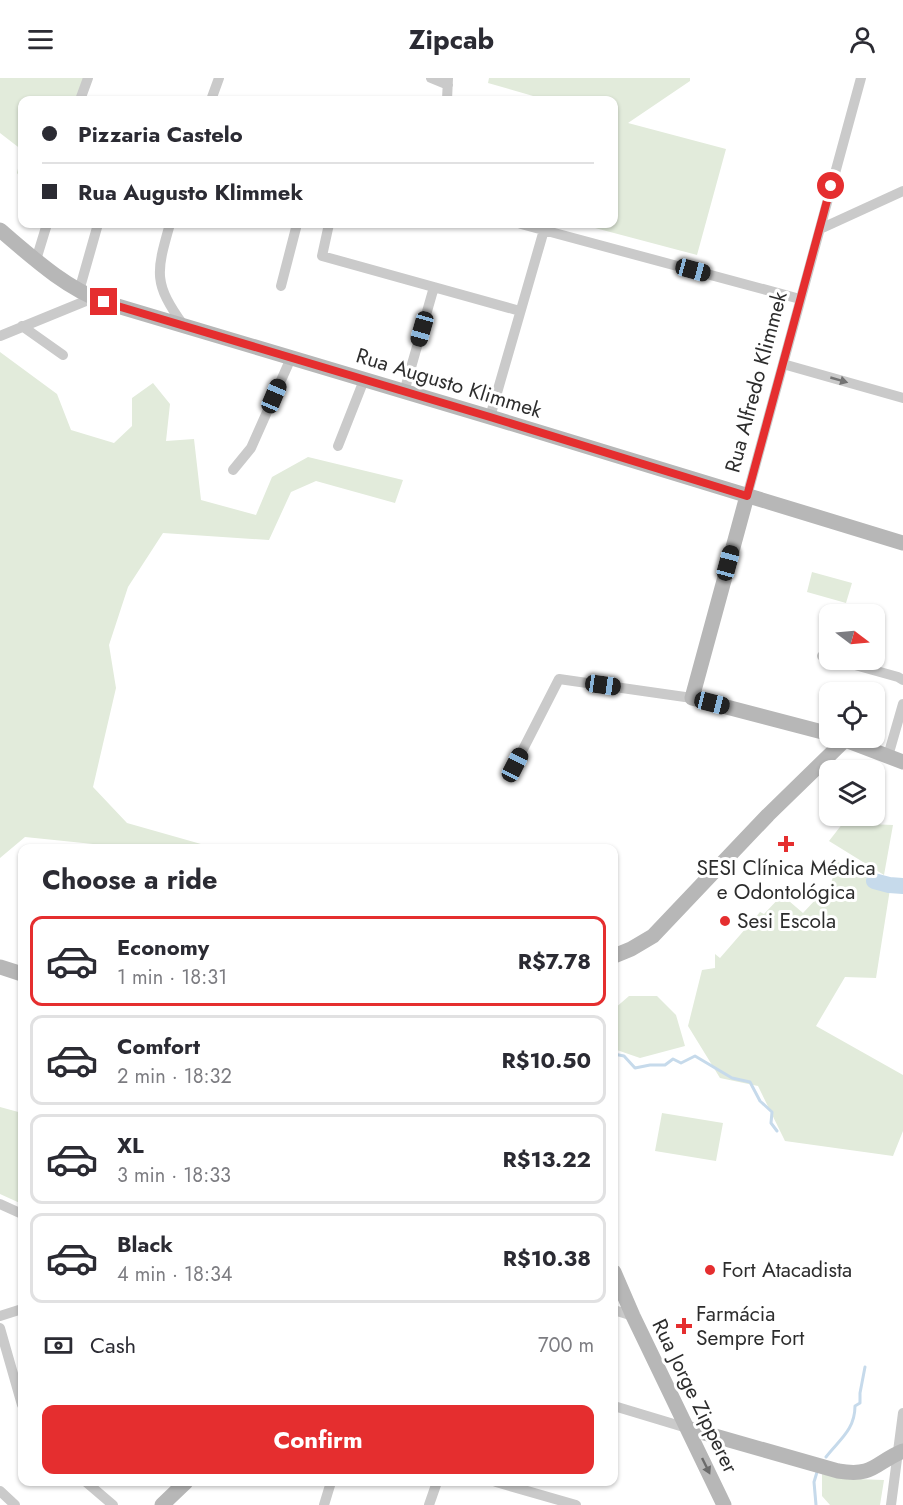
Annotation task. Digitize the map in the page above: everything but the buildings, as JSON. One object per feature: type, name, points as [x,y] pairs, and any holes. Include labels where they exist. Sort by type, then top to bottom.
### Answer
[{"type":"street","points":[[81,96],[88,78]]},
{"type":"street","points":[[212,96],[219,78]]},
{"type":"street","points":[[431,78],[448,82]]},
{"type":"street","name":"Rua Alfredo Klimmek","points":[[692,698],[861,78]]},
{"type":"street","points":[[820,228],[903,191]]},
{"type":"street","points":[[36,260],[46,228]]},
{"type":"street","points":[[79,291],[97,228]]},
{"type":"street","points":[[169,228],[160,262],[160,280],[167,300],[184,326]]},
{"type":"street","points":[[281,286],[296,228]]},
{"type":"street","points":[[328,228],[322,256],[520,311]]},
{"type":"street","points":[[537,228],[800,299]]},
{"type":"street","name":"Rua Augusto Klimmek","points":[[0,230],[36,260],[79,291],[93,298],[903,543]]},
{"type":"street","points":[[490,417],[544,230]]},
{"type":"street","points":[[404,392],[434,286]]},
{"type":"street","points":[[0,336],[93,298]]},
{"type":"street","points":[[22,326],[63,355]]},
{"type":"street","points":[[233,470],[249,452],[291,358]]},
{"type":"street","points":[[783,364],[903,398]]},
{"type":"street","points":[[338,446],[364,380]]},
{"type":"street","points":[[873,670],[903,680]]},
{"type":"street","points":[[515,765],[559,678],[692,698],[819,731]]},
{"type":"street","points":[[888,756],[903,704]]},
{"type":"street","points":[[618,954],[653,936],[834,748]]},
{"type":"street","points":[[867,748],[903,762]]},
{"type":"street","points":[[0,967],[18,973]]},
{"type":"street","points":[[0,1204],[18,1212]]},
{"type":"street","name":"Rua Jorge Zipperer","points":[[618,1281],[724,1505]]},
{"type":"street","points":[[0,1316],[18,1310]]},
{"type":"street","points":[[618,1311],[633,1316]]},
{"type":"street","points":[[0,1328],[18,1391]]},
{"type":"street","points":[[618,1407],[838,1471],[857,1473],[875,1468],[900,1452]]},
{"type":"street","points":[[891,1505],[900,1452],[903,1413]]},
{"type":"street","points":[[91,1486],[113,1505]]},
{"type":"street","points":[[162,1505],[182,1486]]},
{"type":"street","points":[[324,1505],[329,1486]]},
{"type":"street","points":[[429,1505],[436,1486]]},
{"type":"street","points":[[510,1486],[576,1505]]},
{"type":"street","points":[[0,1491],[15,1505]]},
{"type":"green space","points":[[0,78],[86,78],[79,96],[18,96],[18,147],[0,133]]},
{"type":"green space","points":[[489,78],[690,78],[690,81],[628,123],[726,149],[697,255],[595,228],[618,228],[618,96],[533,96],[488,83]]},
{"type":"green space","points":[[0,352],[57,394],[71,430],[114,443],[132,426],[132,398],[153,383],[170,404],[166,441],[194,439],[201,500],[256,515],[272,477],[308,457],[403,480],[395,503],[316,481],[291,492],[269,540],[163,533],[128,587],[109,645],[116,688],[93,787],[127,823],[201,844],[93,844],[25,837],[0,858]]},
{"type":"green space","points":[[812,572],[852,583],[846,603],[807,592]]},
{"type":"green space","points":[[893,825],[884,875],[829,841],[841,826]]},
{"type":"green space","points":[[838,862],[890,889],[876,978],[845,977],[816,1026],[903,1075],[903,1131],[893,1156],[785,1141],[758,1086],[720,1078],[688,1026],[702,970],[715,968],[715,954],[720,958],[760,912],[764,914],[782,895],[803,913],[831,883]]},
{"type":"green space","points":[[629,996],[657,996],[676,1015],[685,1046],[640,1058],[618,1050],[618,1006]]},
{"type":"green space","points":[[0,1107],[18,1112],[18,1202],[0,1194]]},
{"type":"green space","points":[[662,1113],[723,1123],[716,1161],[655,1151]]},
{"type":"green space","points":[[822,1474],[884,1480],[880,1505],[830,1505],[822,1496]]},
{"type":"waterway","points":[[874,881],[903,886]]},
{"type":"waterway","points":[[618,1055],[624,1056],[635,1068],[665,1065],[673,1059],[681,1063],[695,1056],[732,1078],[750,1082],[760,1101],[772,1112],[771,1123],[777,1131]]},
{"type":"waterway","points":[[826,1457],[852,1422],[855,1406],[860,1403],[865,1367]]},
{"type":"waterway","points":[[816,1505],[814,1482],[817,1472]]},
{"type":"place","name":"SESI Clínica Médica e Odontológica","points":[[786,844]]},
{"type":"place","name":"Sesi Escola","points":[[725,921]]},
{"type":"place","name":"Fort Atacadista","points":[[710,1270]]},
{"type":"place","name":"Farmácia Sempre Fort","points":[[684,1326]]},
{"type":"route","points":[[104,302],[747,496],[831,186]]}]
